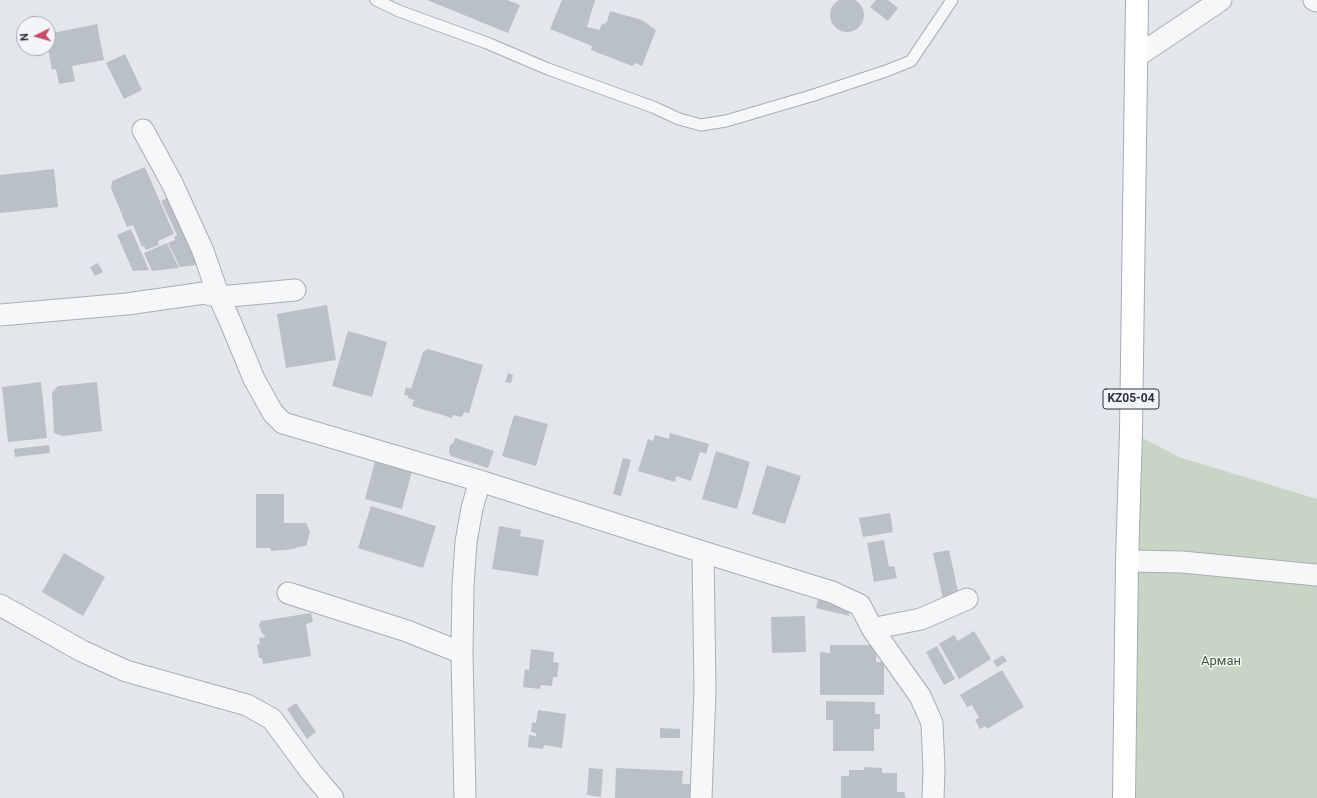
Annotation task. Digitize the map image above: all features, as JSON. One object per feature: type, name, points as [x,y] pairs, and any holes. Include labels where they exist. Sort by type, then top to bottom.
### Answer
[{"type":"main road","name":"KZ05-04","points":[[1124,798],[1137,0]]},
{"type":"street","points":[[1136,57],[1221,0]]},
{"type":"street","points":[[143,130],[172,183],[203,251],[219,297],[254,379],[273,413],[283,423],[480,481],[832,592],[860,605],[874,630],[920,696],[932,723],[934,770],[933,798]]},
{"type":"street","points":[[0,315],[126,304],[204,293],[219,297],[295,290]]},
{"type":"street","points":[[465,798],[462,653],[466,542],[472,508],[480,481]]},
{"type":"street","points":[[701,798],[705,690],[703,552]]},
{"type":"street","points":[[1127,561],[1182,562],[1317,575]]},
{"type":"street","points":[[288,593],[407,631],[462,653]]},
{"type":"street","points":[[874,630],[881,627],[921,620],[967,599]]},
{"type":"street","points":[[0,604],[82,651],[126,671],[247,705],[272,719],[311,772],[333,798]]},
{"type":"lane","points":[[376,0],[399,11],[653,107],[679,119],[701,125],[726,121],[807,97],[886,71],[911,61],[952,0]]},
{"type":"green space","name":"Арман","points":[[1131,432],[1179,457],[1317,499],[1317,798],[1124,798]]},
{"type":"building","points":[[847,-2],[859,3],[864,15],[859,27],[847,32],[835,27],[830,15],[835,3]]},
{"type":"building","points":[[427,0],[507,0],[520,5],[508,33]]},
{"type":"building","points":[[562,0],[595,0],[587,27],[600,30],[601,25],[607,22],[610,11],[642,20],[656,30],[642,66],[636,63],[632,66],[591,50],[592,46],[550,29]]},
{"type":"building","points":[[876,0],[888,0],[898,8],[888,21],[870,7]]},
{"type":"building","points":[[97,24],[104,60],[72,66],[75,81],[59,84],[56,69],[52,70],[49,56],[56,56],[56,32]]},
{"type":"building","points":[[125,54],[142,90],[124,99],[106,63]]},
{"type":"building","points":[[145,167],[174,234],[158,241],[159,245],[146,250],[144,246],[142,247],[133,225],[127,227],[111,188],[112,181]]},
{"type":"building","points":[[54,169],[58,207],[0,213],[0,175]]},
{"type":"building","points":[[170,197],[203,264],[180,267],[168,243],[175,240],[174,237],[177,235],[161,201]]},
{"type":"building","points":[[131,229],[149,270],[133,271],[117,235]]},
{"type":"building","points":[[167,243],[179,268],[152,271],[144,253]]},
{"type":"building","points":[[98,263],[103,272],[95,276],[90,267]]},
{"type":"building","points":[[327,305],[336,360],[286,368],[277,314]]},
{"type":"building","points":[[348,331],[387,342],[372,397],[332,386]]},
{"type":"building","points":[[428,349],[483,365],[469,413],[464,412],[462,417],[453,415],[452,418],[412,406],[414,400],[408,398],[409,396],[404,395],[406,387],[411,389],[423,352]]},
{"type":"building","points":[[508,373],[513,375],[511,383],[505,382]]},
{"type":"building","points":[[41,382],[47,438],[8,442],[2,387]]},
{"type":"building","points":[[97,382],[102,431],[62,436],[54,433],[52,392],[58,386]]},
{"type":"building","points":[[514,415],[548,424],[536,466],[502,456]]},
{"type":"building","points":[[670,433],[709,444],[706,454],[700,452],[691,481],[676,476],[675,482],[638,471],[648,439],[653,441],[655,435],[669,439]]},
{"type":"building","points":[[455,438],[494,451],[488,468],[451,456],[449,452],[450,445],[453,443]]},
{"type":"building","points":[[49,445],[50,453],[15,457],[14,449]]},
{"type":"building","points":[[716,451],[750,462],[737,509],[702,499]]},
{"type":"building","points":[[623,458],[631,460],[621,496],[613,494]]},
{"type":"building","points":[[375,461],[412,471],[402,509],[365,499]]},
{"type":"building","points":[[767,465],[801,476],[785,524],[752,514]]},
{"type":"building","points":[[256,494],[284,494],[284,523],[306,523],[310,532],[306,546],[294,549],[271,551],[270,548],[256,548]]},
{"type":"building","points":[[371,506],[436,526],[423,568],[358,548]]},
{"type":"building","points":[[890,513],[893,532],[863,537],[859,518]]},
{"type":"building","points":[[499,526],[521,530],[520,536],[544,540],[538,576],[492,569]]},
{"type":"building","points":[[884,540],[889,567],[894,566],[897,578],[874,582],[867,543]]},
{"type":"building","points":[[949,550],[959,596],[943,599],[933,553]]},
{"type":"building","points":[[64,553],[105,577],[83,616],[42,592]]},
{"type":"building","points":[[825,596],[849,610],[849,616],[816,608],[818,600],[825,601]]},
{"type":"building","points":[[311,613],[313,622],[306,624],[311,656],[263,664],[262,658],[259,658],[257,645],[260,644],[259,638],[266,637],[262,633],[259,625],[261,621]]},
{"type":"building","points":[[805,616],[806,652],[772,653],[771,617]]},
{"type":"building","points":[[974,631],[991,659],[959,679],[939,644],[954,635],[958,641]]},
{"type":"building","points":[[830,645],[877,645],[876,662],[884,662],[884,695],[820,695],[820,652],[830,653]]},
{"type":"building","points":[[937,646],[955,679],[944,685],[926,652]]},
{"type":"building","points":[[531,649],[554,652],[553,662],[559,663],[557,677],[553,677],[552,686],[541,685],[540,689],[523,687],[525,669],[529,670]]},
{"type":"building","points":[[1003,655],[1007,661],[997,667],[993,661]]},
{"type":"building","points":[[1002,670],[1024,707],[987,729],[986,726],[980,729],[975,720],[979,718],[972,705],[967,707],[960,695]]},
{"type":"building","points":[[826,701],[875,702],[875,714],[880,714],[880,729],[874,729],[874,751],[833,751],[833,720],[826,720]]},
{"type":"building","points":[[296,703],[316,732],[307,739],[287,709]]},
{"type":"building","points":[[538,710],[566,714],[562,748],[544,745],[543,749],[528,747],[529,735],[536,736],[536,733],[531,732],[532,722],[536,723]]},
{"type":"building","points":[[660,728],[680,729],[680,738],[660,738]]},
{"type":"building","points":[[864,767],[882,768],[882,773],[897,773],[897,792],[904,792],[906,798],[841,798],[841,776],[849,776],[849,770],[864,770]]},
{"type":"building","points":[[589,768],[603,769],[601,797],[587,795]]},
{"type":"building","points":[[616,768],[683,771],[682,784],[691,784],[690,798],[615,798]]}]
